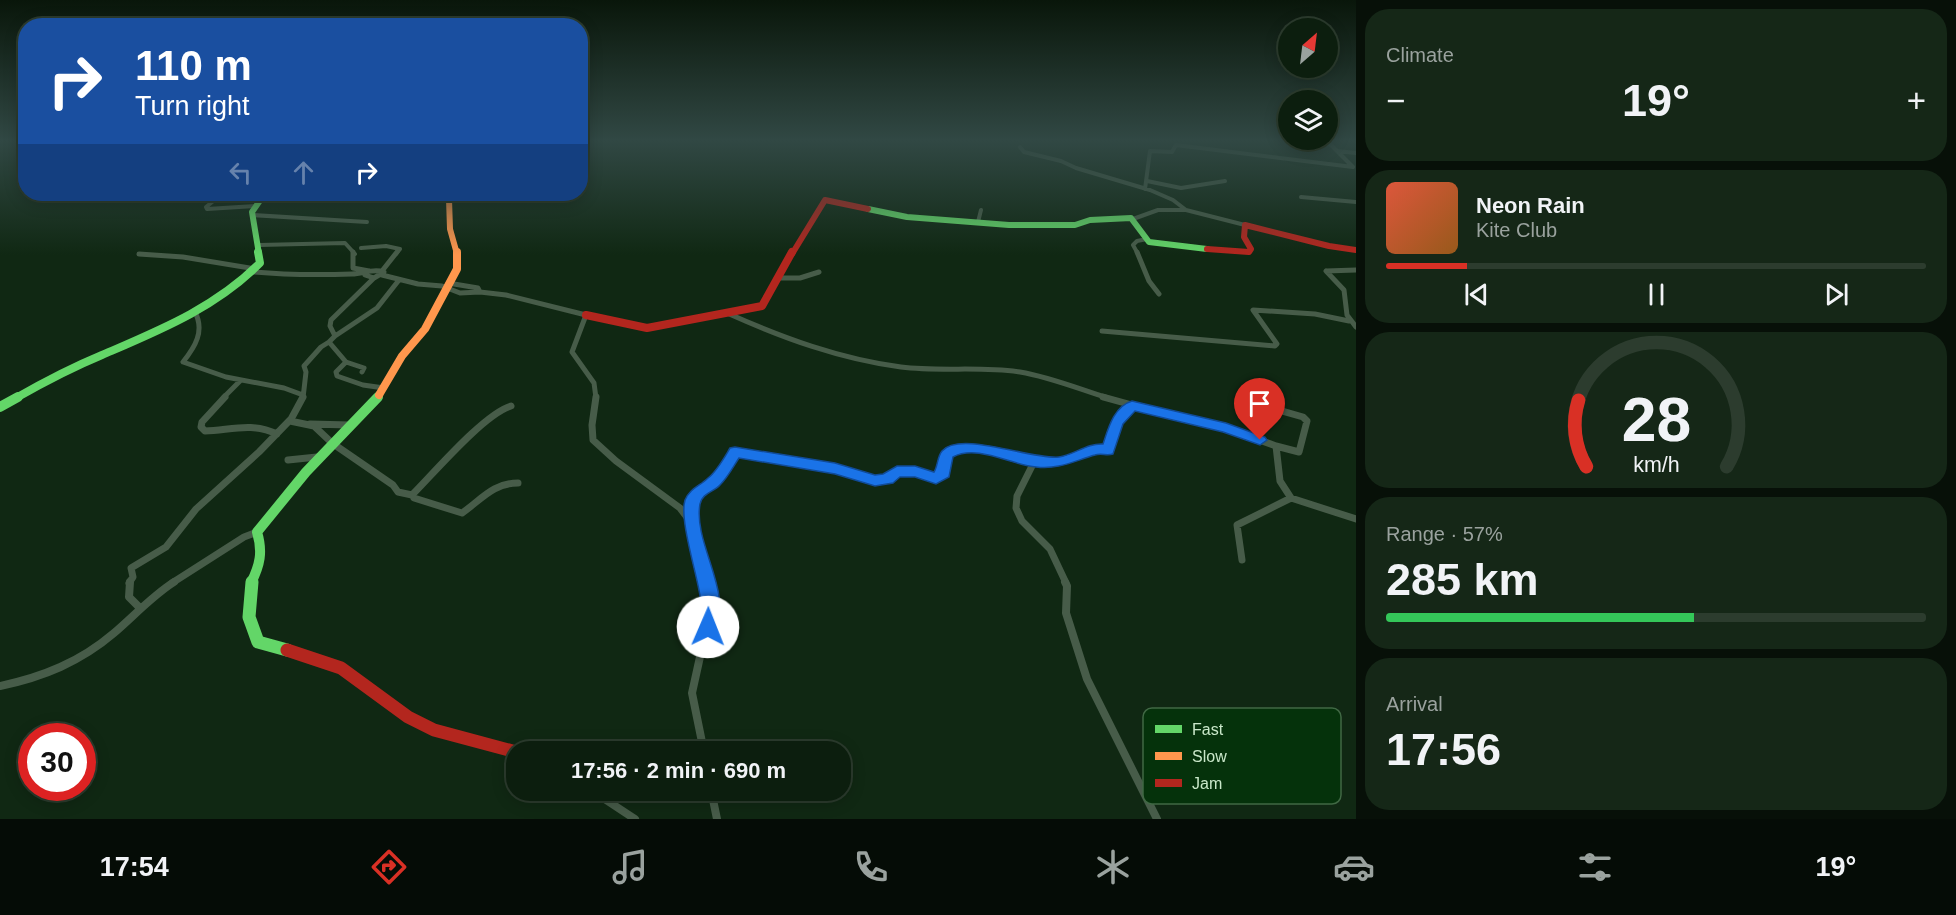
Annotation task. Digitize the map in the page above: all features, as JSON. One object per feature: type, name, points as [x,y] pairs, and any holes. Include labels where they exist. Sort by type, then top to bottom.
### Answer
[{"type":"street","points":[[1110,178],[1173,200],[1186,210]]},
{"type":"street","points":[[1144,189],[1147,181],[1181,188],[1225,181]]},
{"type":"street","points":[[1301,197],[1356,202]]},
{"type":"street","points":[[139,254],[183,257],[297,277],[382,273],[399,280],[447,286],[460,293],[480,292],[506,295],[647,328],[762,306],[810,221],[825,200],[907,217],[1075,225],[1090,220],[1133,219],[1158,210],[1186,210],[1329,246],[1356,250]]},
{"type":"street","points":[[213,201],[206,207],[207,209],[257,203],[285,215],[337,223],[367,222]]},
{"type":"street","points":[[0,686],[26,681],[58,670],[102,644],[140,608],[176,581],[244,537],[257,532],[285,495],[332,443],[375,402],[402,356],[425,329],[457,269],[460,258],[458,243],[450,230],[452,206],[449,201]]},
{"type":"street","points":[[0,407],[40,384],[195,312],[227,294],[255,270],[260,262],[257,203]]},
{"type":"street","points":[[978,222],[981,210]]},
{"type":"street","points":[[1133,219],[1138,230],[1147,239],[1164,246],[1249,252],[1251,249],[1244,237],[1245,225]]},
{"type":"street","points":[[1147,239],[1137,241],[1133,245],[1143,264],[1143,272],[1159,294]]},
{"type":"street","points":[[259,245],[345,243],[354,252],[353,268],[368,272]]},
{"type":"street","points":[[335,336],[330,326],[331,320],[382,273],[399,248],[350,247]]},
{"type":"street","points":[[354,252],[361,248]]},
{"type":"street","points":[[1349,321],[1344,290],[1326,271],[1356,270]]},
{"type":"street","points":[[368,272],[366,276],[374,278]]},
{"type":"street","points":[[779,278],[800,278],[819,272]]},
{"type":"street","points":[[140,608],[129,597],[128,584],[133,577],[131,568],[166,547],[195,510],[277,434],[301,406],[306,372],[304,366],[335,336],[377,308],[399,280]]},
{"type":"street","points":[[1102,331],[1272,346],[1277,344],[1252,310],[1255,308],[1315,314],[1349,321],[1356,327]]},
{"type":"street","points":[[195,312],[198,318],[198,338],[195,347],[183,362],[240,381],[284,388],[303,395]]},
{"type":"street","points":[[727,313],[793,342],[869,363],[927,370],[1015,371],[1132,405],[1226,428],[1299,452],[1300,444],[1305,437],[1307,421],[1303,417],[1247,401],[1246,386]]},
{"type":"street","points":[[586,315],[572,352],[597,390],[591,415],[593,440],[616,461],[680,508],[693,525]]},
{"type":"street","points":[[329,342],[346,362],[363,368],[362,372]]},
{"type":"street","points":[[346,362],[336,372],[337,376],[363,385],[384,388]]},
{"type":"street","points":[[240,381],[205,417],[201,428],[205,431],[214,431],[255,425],[277,434]]},
{"type":"street","points":[[702,741],[692,693],[711,607],[693,525],[692,502],[714,482],[735,452],[835,469],[881,481],[897,472],[915,472],[936,478],[941,477],[944,473],[946,456],[950,452],[959,450],[988,449],[1034,462],[1061,462],[1097,449],[1108,450],[1116,423],[1132,405]]},
{"type":"street","points":[[412,495],[476,431],[498,412],[511,406]]},
{"type":"street","points":[[290,420],[314,426],[332,443],[393,485],[398,492],[462,513],[496,486],[504,482],[518,483]]},
{"type":"street","points":[[306,424],[352,425]]},
{"type":"street","points":[[1276,446],[1281,485],[1285,493],[1292,498],[1356,519]]},
{"type":"street","points":[[288,460],[321,456]]},
{"type":"street","points":[[1034,462],[1017,496],[1016,508],[1022,520],[1050,549],[1067,586],[1066,613],[1087,679],[1143,791]]},
{"type":"street","points":[[1242,560],[1238,525],[1292,498]]},
{"type":"street","points":[[257,532],[261,546],[260,565],[251,583],[249,617],[258,642],[339,667],[365,681],[405,716],[426,727],[465,741],[506,750]]},
{"type":"street","points":[[608,801],[635,819]]},
{"type":"street","points":[[713,801],[717,819]]},
{"type":"street","points":[[1150,804],[1157,819]]},
{"type":"traffic: fast","points":[[0,407],[67,371],[174,324],[220,298],[241,282],[260,263],[252,212],[260,201]]},
{"type":"traffic: fast","points":[[868,209],[907,217],[1009,225],[1075,225],[1090,220],[1131,218],[1149,242],[1207,249]]},
{"type":"traffic: fast","points":[[287,650],[258,642],[249,617],[251,583],[260,565],[261,546],[257,532],[306,472],[342,433],[370,408],[379,395]]},
{"type":"traffic: slow","points":[[379,395],[402,356],[425,329],[457,269],[458,255],[449,223],[449,201]]},
{"type":"traffic: jam","points":[[586,315],[647,328],[762,306],[810,221],[825,200],[868,209]]},
{"type":"traffic: jam","points":[[1207,249],[1249,252],[1251,249],[1244,237],[1245,225],[1329,246],[1356,250]]},
{"type":"traffic: jam","points":[[287,650],[341,668],[408,717],[434,730],[506,749]]},
{"type":"route","points":[[708,627],[711,607],[693,525],[692,502],[699,492],[714,482],[735,452],[835,469],[875,481],[887,479],[897,472],[915,472],[936,478],[941,477],[944,473],[946,456],[950,452],[959,450],[988,449],[1034,462],[1061,462],[1097,449],[1108,450],[1116,423],[1132,405],[1226,428],[1260,440]]}]
